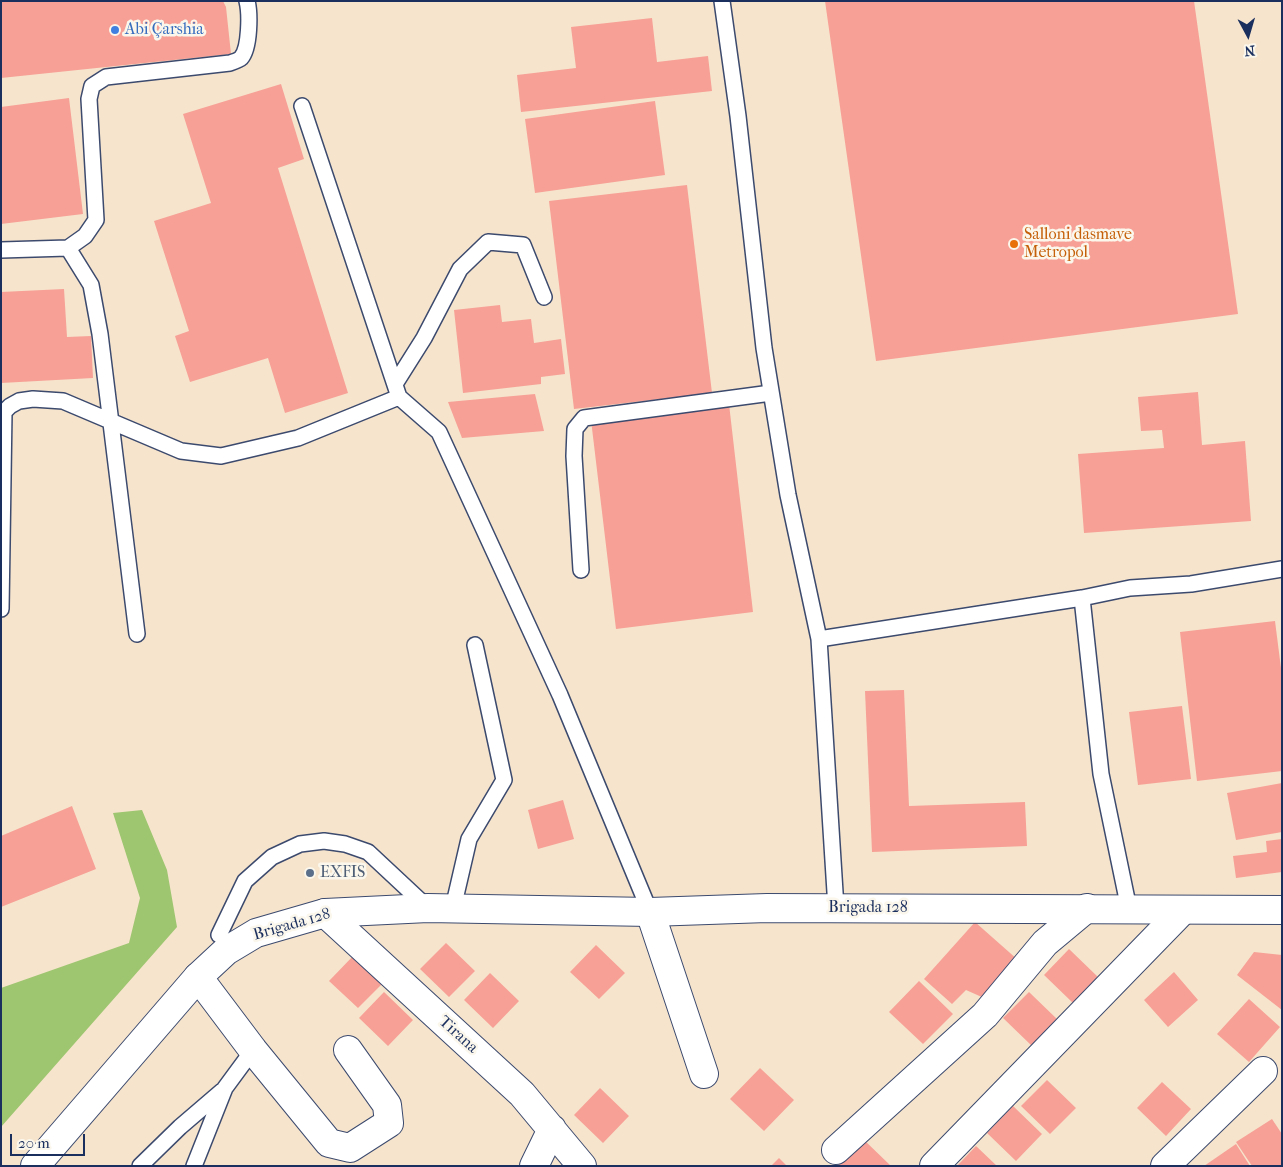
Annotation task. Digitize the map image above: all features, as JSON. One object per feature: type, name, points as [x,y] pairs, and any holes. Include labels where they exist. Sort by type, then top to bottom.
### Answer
[{"type":"street","name":"Brigada 128","points":[[35,1166],[198,977],[226,951],[256,933],[325,913],[440,908],[650,912],[767,908],[1282,910]]},
{"type":"street","points":[[836,1150],[985,1015],[1045,943],[1087,908]]},
{"type":"street","points":[[934,1166],[1183,910]]},
{"type":"street","points":[[650,912],[704,1074]]},
{"type":"street","name":"Tirana","points":[[325,913],[522,1094],[582,1166]]},
{"type":"street","points":[[198,977],[252,1050],[329,1143],[350,1148],[389,1123],[387,1105],[348,1050]]},
{"type":"street","points":[[1165,1166],[1263,1070]]},
{"type":"street","points":[[534,1166],[552,1129]]},
{"type":"lane","points":[[1,250],[68,248],[85,236],[96,220],[89,99],[92,86],[106,77],[230,63],[241,58],[246,46],[249,11],[247,1]]},
{"type":"lane","points":[[722,1],[738,116],[764,348],[788,495],[819,639],[836,908]]},
{"type":"lane","points":[[302,106],[397,390],[439,432],[560,694],[650,912]]},
{"type":"lane","points":[[1,609],[4,412],[10,406],[19,401],[33,398],[64,401],[111,423],[181,451],[222,456],[298,438],[397,390],[460,269],[488,242],[523,246],[544,297]]},
{"type":"lane","points":[[68,248],[91,285],[100,334],[137,634]]},
{"type":"lane","points":[[581,570],[574,456],[575,429],[584,418],[771,393]]},
{"type":"lane","points":[[819,639],[1082,598],[1130,588],[1190,584],[1282,569]]},
{"type":"lane","points":[[1082,598],[1101,774],[1129,909]]},
{"type":"lane","points":[[219,935],[245,882],[272,857],[300,844],[324,841],[345,844],[368,852],[440,908],[469,839],[504,780],[475,645]]},
{"type":"lane","points":[[194,1166],[226,1088],[252,1050]]},
{"type":"lane","points":[[140,1166],[180,1127],[226,1088]]},
{"type":"green space","points":[[142,810],[167,870],[177,927],[1,1127],[1,988],[129,943],[140,898],[113,813]]},
{"type":"building","name":"Abi Çarshia","points":[[1,1],[223,1],[226,7],[231,54],[1,78]]},
{"type":"building","points":[[825,1],[1194,1],[1238,314],[876,361]]},
{"type":"building","points":[[652,18],[657,62],[708,56],[712,91],[521,112],[517,75],[576,68],[571,27]]},
{"type":"building","points":[[281,84],[304,159],[278,168],[348,393],[285,413],[268,358],[190,382],[175,336],[189,331],[154,221],[211,203],[183,114]]},
{"type":"building","points":[[69,98],[83,214],[1,224],[1,107]]},
{"type":"building","points":[[655,101],[665,175],[535,193],[525,119]]},
{"type":"building","points":[[687,185],[712,393],[574,409],[549,201]]},
{"type":"building","points":[[64,289],[67,337],[91,336],[93,378],[1,383],[1,292]]},
{"type":"building","points":[[500,305],[502,322],[531,319],[534,343],[561,339],[565,374],[541,377],[541,384],[463,393],[454,310]]},
{"type":"building","points":[[1198,392],[1202,445],[1245,441],[1251,521],[1084,533],[1078,454],[1164,448],[1162,430],[1141,431],[1138,397]]},
{"type":"building","points":[[535,394],[544,431],[462,438],[448,402]]},
{"type":"building","points":[[729,404],[753,612],[616,629],[591,420]]},
{"type":"building","points":[[1275,621],[1282,676],[1282,771],[1197,781],[1180,632]]},
{"type":"building","points":[[904,690],[909,806],[1025,802],[1027,846],[872,852],[865,691]]},
{"type":"building","points":[[1182,706],[1191,779],[1138,785],[1129,712]]},
{"type":"building","points":[[1282,783],[1282,832],[1236,840],[1227,793]]},
{"type":"building","points":[[563,800],[574,839],[538,849],[528,810]]},
{"type":"building","points":[[72,806],[96,869],[1,907],[1,836]]},
{"type":"building","points":[[1282,839],[1282,872],[1236,878],[1233,856],[1267,852],[1266,841]]},
{"type":"building","points":[[975,922],[1018,960],[984,998],[966,990],[952,1004],[924,979]]},
{"type":"building","points":[[446,943],[475,971],[449,997],[420,969]]},
{"type":"building","points":[[596,945],[625,973],[599,999],[570,972]]},
{"type":"building","points":[[1069,949],[1098,977],[1073,1003],[1044,975]]},
{"type":"building","points":[[1254,952],[1282,955],[1282,1010],[1237,975]]},
{"type":"building","points":[[355,954],[384,982],[358,1008],[329,981]]},
{"type":"building","points":[[1174,972],[1198,1000],[1168,1027],[1144,1000]]},
{"type":"building","points":[[490,973],[519,1001],[493,1028],[464,1000]]},
{"type":"building","points":[[919,981],[953,1014],[923,1044],[889,1012]]},
{"type":"building","points":[[384,992],[413,1020],[388,1046],[359,1018]]},
{"type":"building","points":[[1029,992],[1058,1020],[1032,1046],[1003,1018]]},
{"type":"building","points":[[1249,999],[1280,1027],[1249,1062],[1217,1034]]},
{"type":"building","points":[[760,1068],[794,1100],[764,1131],[730,1099]]},
{"type":"building","points":[[1047,1080],[1076,1108],[1050,1134],[1021,1106]]},
{"type":"building","points":[[1162,1082],[1191,1109],[1166,1136],[1137,1108]]},
{"type":"building","points":[[600,1088],[629,1116],[603,1143],[574,1115]]},
{"type":"building","points":[[1013,1106],[1042,1134],[1016,1161],[987,1133]]},
{"type":"building","points":[[1272,1119],[1282,1134],[1282,1166],[1252,1166],[1236,1142]]},
{"type":"building","points":[[863,1139],[891,1166],[839,1166]]},
{"type":"building","points":[[1236,1144],[1250,1166],[1204,1166]]},
{"type":"building","points":[[976,1146],[997,1166],[957,1166]]},
{"type":"building","points":[[779,1158],[787,1166],[771,1166]]},
{"type":"place","name":"Abi Çarshia","points":[[115,30]]},
{"type":"place","name":"Salloni dasmave Metropol","points":[[1014,244]]},
{"type":"place","name":"EXFIS","points":[[310,873]]}]
